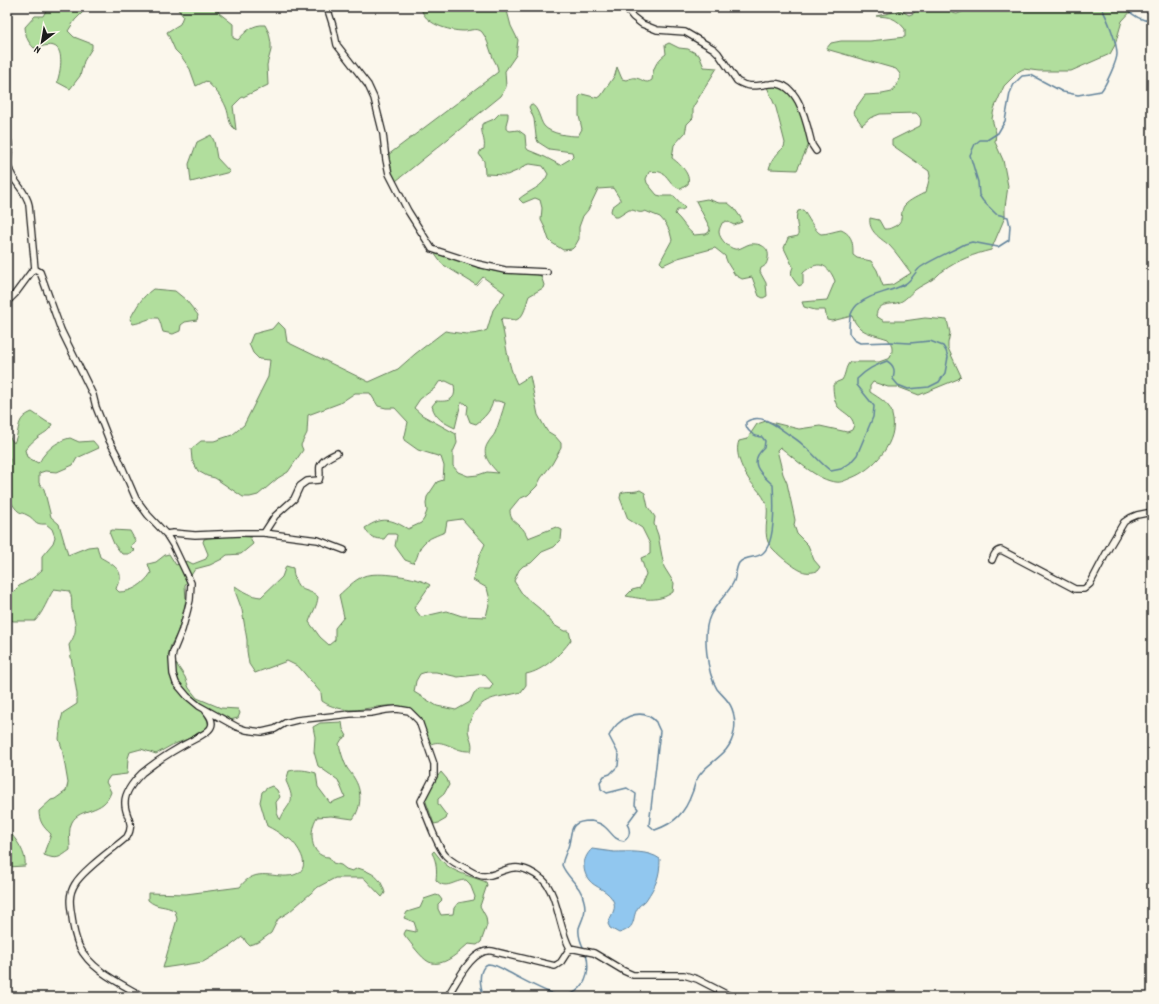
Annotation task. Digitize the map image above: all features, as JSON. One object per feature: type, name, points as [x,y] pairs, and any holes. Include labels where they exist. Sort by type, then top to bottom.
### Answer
[{"type":"street","points":[[327,7],[337,45],[368,85],[374,98],[383,134],[388,174],[432,249],[478,264],[505,270],[547,272]]},
{"type":"street","points":[[625,7],[633,17],[642,24],[657,30],[685,32],[714,49],[740,83],[757,87],[778,83],[786,88],[800,102],[812,146],[816,151]]},
{"type":"street","points":[[7,136],[9,145],[9,167],[14,180],[27,197],[29,204],[35,269]]},
{"type":"street","points":[[7,302],[35,269]]},
{"type":"street","points":[[35,269],[40,272],[44,280],[61,330],[93,395],[106,433],[136,499],[148,515],[166,534],[191,583],[186,618],[173,652],[171,667],[176,683],[187,696],[204,709],[237,727],[262,732],[275,729],[297,720],[398,709],[409,711],[419,721],[434,764],[434,776],[421,801],[443,852],[454,862],[480,876],[492,875],[514,867],[528,870],[542,879],[551,894],[566,943],[570,948],[589,951],[633,975],[684,975],[697,979],[732,997]]},
{"type":"street","points":[[264,534],[275,516],[294,499],[300,486],[307,481],[319,480],[321,464],[326,458],[337,453]]},
{"type":"street","points":[[992,560],[995,553],[1002,550],[1074,589],[1084,589],[1090,584],[1124,522],[1146,512],[1152,512]]},
{"type":"street","points":[[166,534],[173,532],[189,535],[241,532],[264,534],[318,540],[344,550]]},
{"type":"street","points":[[144,997],[101,972],[87,958],[80,948],[75,936],[70,906],[70,894],[78,880],[127,837],[131,824],[125,802],[127,793],[141,774],[173,749],[205,734],[211,727],[212,722],[204,709]]},
{"type":"street","points":[[447,997],[473,958],[482,951],[492,951],[555,966],[562,962],[570,948]]},
{"type":"green space","points":[[48,7],[88,7],[75,20],[68,31],[74,37],[92,44],[92,48],[84,61],[80,76],[70,89],[57,82],[61,57],[57,48],[50,45],[34,48],[26,36],[25,27],[35,16],[43,16]]},
{"type":"green space","points":[[173,7],[216,7],[219,13],[233,24],[233,38],[238,40],[250,29],[265,25],[269,33],[271,43],[271,50],[267,65],[268,85],[241,98],[233,106],[236,130],[231,125],[226,107],[218,93],[206,81],[196,86],[190,69],[175,50],[167,32],[180,24],[183,16],[177,8]]},
{"type":"green space","points":[[421,7],[506,7],[511,26],[518,40],[516,55],[505,71],[506,87],[501,96],[396,181],[390,173],[388,155],[498,72],[488,43],[482,32],[476,29],[458,31],[444,28],[426,18]]},
{"type":"green space","points":[[916,7],[944,7],[952,13],[957,14],[974,7],[999,7],[1007,10],[1018,7],[1135,7],[1122,21],[1115,45],[1110,54],[1071,71],[1039,71],[1023,69],[1004,86],[994,109],[992,119],[996,133],[995,142],[1003,160],[1008,186],[1005,217],[991,250],[954,264],[902,301],[882,306],[877,311],[876,316],[884,321],[904,321],[925,318],[947,320],[950,333],[948,348],[961,376],[958,379],[919,395],[898,387],[888,387],[873,382],[870,386],[870,392],[890,408],[893,425],[892,435],[883,453],[876,461],[859,474],[845,480],[836,482],[822,478],[806,468],[780,447],[777,450],[783,474],[787,483],[795,520],[794,525],[797,534],[808,545],[814,560],[820,567],[817,571],[805,572],[796,568],[785,560],[770,546],[766,532],[766,503],[763,496],[750,481],[740,462],[738,456],[738,446],[739,441],[747,439],[757,424],[766,421],[799,429],[820,426],[847,432],[852,430],[854,425],[852,419],[838,407],[833,385],[842,380],[850,362],[879,362],[890,358],[892,348],[888,339],[862,330],[852,316],[832,321],[827,320],[825,310],[815,310],[804,307],[802,302],[827,300],[835,281],[829,270],[822,265],[817,265],[803,273],[803,284],[799,286],[792,277],[791,272],[793,267],[784,248],[788,238],[798,236],[797,214],[798,211],[803,210],[819,233],[823,234],[841,230],[848,234],[852,240],[853,255],[857,258],[871,261],[877,270],[883,286],[892,285],[911,273],[892,248],[873,230],[870,223],[870,218],[879,220],[884,229],[892,228],[899,223],[904,206],[911,200],[926,192],[930,176],[929,171],[892,145],[892,140],[920,126],[921,119],[916,113],[880,114],[870,118],[862,125],[853,112],[865,95],[892,92],[900,79],[900,74],[896,69],[826,49],[831,43],[841,41],[870,41],[905,37],[905,29],[898,22],[889,17],[876,16],[900,10],[909,15],[914,13]]},
{"type":"green space","points":[[669,43],[679,48],[688,49],[699,55],[704,67],[717,68],[693,107],[693,118],[687,124],[685,133],[674,145],[672,158],[686,173],[689,180],[688,184],[681,189],[676,187],[661,172],[656,171],[649,172],[646,179],[647,183],[657,195],[674,196],[685,208],[682,210],[677,210],[675,214],[694,235],[706,234],[709,232],[710,228],[696,201],[707,199],[719,203],[728,203],[734,208],[742,222],[734,225],[726,221],[722,223],[719,231],[720,235],[726,244],[735,249],[740,249],[750,244],[761,245],[766,248],[768,260],[767,263],[761,268],[760,272],[766,283],[767,296],[763,298],[759,296],[752,277],[742,279],[735,275],[725,256],[715,248],[678,258],[663,265],[660,262],[672,240],[666,224],[660,217],[645,211],[639,212],[629,210],[618,217],[614,217],[611,211],[612,207],[620,201],[620,199],[613,188],[598,189],[588,210],[583,216],[579,227],[579,239],[575,246],[572,249],[563,250],[549,240],[541,220],[542,208],[540,200],[535,198],[523,203],[519,199],[539,186],[546,179],[548,174],[543,166],[530,164],[526,165],[507,175],[485,174],[484,161],[479,154],[481,150],[484,149],[482,124],[494,119],[500,113],[508,113],[506,129],[510,131],[518,130],[525,135],[526,147],[528,150],[560,165],[573,156],[572,152],[549,149],[538,142],[534,119],[529,107],[531,104],[536,108],[542,123],[547,129],[560,134],[578,136],[582,129],[579,116],[579,97],[582,94],[598,98],[601,96],[615,75],[617,67],[622,79],[626,80],[635,78],[646,82],[652,80],[656,65],[666,54],[665,45]]},
{"type":"green space","points":[[777,85],[786,90],[798,104],[809,144],[797,170],[769,169],[773,160],[784,147],[785,143],[776,108],[767,87]]},
{"type":"green space","points":[[211,135],[214,141],[217,158],[230,172],[191,182],[189,164],[197,142]]},
{"type":"green space","points":[[434,253],[494,271],[521,274],[533,273],[541,276],[544,285],[543,288],[529,296],[525,310],[521,316],[516,320],[503,318],[501,320],[509,360],[517,384],[530,376],[538,415],[547,431],[555,436],[561,443],[561,448],[537,486],[528,495],[519,499],[510,510],[510,513],[514,521],[523,529],[528,538],[556,527],[562,530],[561,540],[554,547],[542,552],[531,563],[523,566],[519,570],[514,581],[523,595],[540,609],[554,625],[564,631],[569,631],[571,640],[562,651],[545,666],[526,674],[526,685],[521,692],[493,698],[482,704],[477,709],[468,726],[472,743],[471,751],[462,750],[441,743],[434,743],[430,745],[420,718],[411,709],[387,706],[354,710],[341,709],[329,705],[322,701],[321,693],[299,667],[287,661],[255,673],[249,664],[242,610],[235,591],[235,586],[254,596],[261,597],[282,577],[286,566],[293,568],[295,579],[300,588],[315,594],[318,597],[316,607],[309,622],[320,637],[329,645],[335,640],[335,628],[344,617],[339,595],[350,585],[364,576],[378,574],[408,577],[430,585],[414,608],[421,617],[447,611],[462,616],[486,617],[490,600],[487,588],[473,580],[479,557],[485,544],[462,519],[447,521],[445,532],[425,542],[421,546],[413,563],[405,560],[395,546],[397,535],[388,534],[384,539],[377,539],[368,534],[365,528],[382,520],[392,521],[408,529],[421,523],[427,511],[427,497],[437,482],[443,480],[444,466],[441,457],[418,450],[404,440],[408,422],[395,408],[378,406],[370,393],[355,393],[340,403],[308,415],[307,433],[301,445],[303,450],[288,472],[278,478],[258,495],[243,497],[215,478],[198,471],[192,460],[191,449],[201,441],[214,441],[232,435],[244,425],[268,377],[270,360],[259,359],[253,353],[249,344],[253,334],[272,329],[278,322],[285,329],[287,342],[369,382],[398,369],[445,331],[472,334],[487,330],[493,310],[505,293],[483,277],[476,285],[442,264]],"holes":[[[446,381],[454,385],[455,390],[453,397],[445,401],[436,401],[432,406],[435,414],[440,420],[455,428],[461,403],[465,403],[468,406],[467,414],[470,422],[476,424],[487,414],[493,401],[505,403],[495,433],[488,443],[485,452],[487,460],[498,473],[487,472],[468,476],[458,472],[453,466],[453,452],[457,443],[456,434],[422,415],[414,408],[420,399],[435,388],[439,382]],[[426,672],[436,672],[458,677],[484,674],[493,684],[490,689],[479,689],[474,693],[470,702],[456,710],[437,706],[414,692],[416,681],[420,674]]]},
{"type":"green space","points":[[153,289],[175,291],[186,300],[198,315],[197,320],[185,322],[181,325],[180,331],[173,334],[163,332],[158,318],[152,318],[133,324],[130,319],[135,310],[142,299]]},
{"type":"green space","points":[[32,412],[52,424],[48,431],[35,440],[25,450],[27,457],[38,463],[46,452],[52,447],[63,440],[70,438],[79,442],[93,441],[99,448],[77,458],[73,465],[57,472],[45,471],[39,473],[39,483],[44,489],[51,517],[59,524],[68,555],[88,547],[97,546],[100,557],[114,566],[119,572],[120,579],[116,589],[119,592],[133,589],[145,581],[151,573],[148,564],[156,562],[165,555],[169,554],[176,565],[187,561],[193,564],[206,559],[208,554],[203,542],[204,539],[227,536],[250,537],[253,544],[241,554],[227,555],[210,565],[195,569],[185,585],[186,600],[182,617],[168,655],[177,665],[185,677],[189,688],[197,698],[221,708],[238,709],[240,713],[238,718],[230,720],[223,715],[210,723],[207,728],[193,737],[172,745],[156,754],[141,749],[130,752],[127,774],[110,776],[106,782],[111,792],[108,799],[98,807],[76,817],[72,822],[70,829],[70,850],[55,858],[44,855],[51,834],[42,824],[39,811],[51,800],[55,799],[66,791],[68,783],[59,739],[63,713],[77,704],[77,694],[69,645],[75,631],[70,593],[69,591],[54,589],[35,621],[13,621],[7,617],[7,598],[19,586],[33,578],[42,570],[42,556],[53,543],[55,537],[52,529],[46,524],[39,524],[26,514],[19,512],[7,499],[7,466],[9,466],[10,459],[7,457],[7,416],[10,438],[14,443],[19,424],[23,418]]},
{"type":"green space","points":[[640,490],[645,493],[648,507],[655,517],[654,524],[658,535],[664,567],[674,583],[673,592],[662,598],[644,599],[626,596],[632,590],[640,588],[646,574],[641,558],[650,554],[650,544],[642,528],[628,519],[620,498],[621,493]]},
{"type":"green space","points":[[112,530],[130,531],[136,542],[132,544],[131,547],[135,551],[128,554],[122,554],[114,544],[109,532]]},
{"type":"green space","points":[[342,722],[343,729],[347,736],[342,739],[339,744],[347,768],[357,783],[360,793],[358,809],[353,819],[331,816],[317,817],[314,822],[312,842],[314,848],[322,856],[329,857],[333,863],[341,865],[352,871],[358,868],[376,876],[379,879],[385,893],[382,897],[364,878],[335,878],[318,887],[289,912],[278,919],[271,933],[259,942],[249,945],[242,937],[229,947],[203,962],[163,968],[177,919],[175,911],[155,905],[148,900],[148,893],[186,894],[240,887],[246,880],[259,875],[287,876],[300,872],[304,863],[298,848],[290,839],[284,837],[267,826],[260,802],[262,792],[272,786],[277,790],[280,797],[276,802],[277,813],[280,820],[291,799],[291,794],[286,781],[289,771],[302,770],[316,773],[318,787],[330,803],[345,797],[338,780],[318,766],[314,752],[315,737],[313,727],[320,723]]},
{"type":"green space","points":[[441,772],[447,779],[449,785],[444,794],[438,799],[438,804],[447,816],[446,819],[434,824],[425,799],[431,785]]},
{"type":"green space","points":[[7,830],[14,837],[23,851],[25,866],[7,867]]},
{"type":"green space","points":[[434,851],[446,865],[462,874],[486,882],[487,885],[480,906],[486,917],[487,925],[481,942],[477,945],[468,944],[450,959],[440,963],[429,962],[416,950],[405,936],[404,934],[406,930],[416,932],[414,922],[404,918],[407,912],[420,908],[424,899],[436,895],[442,900],[438,904],[438,909],[441,915],[453,914],[454,908],[458,903],[474,900],[475,897],[470,884],[466,880],[443,885],[436,880],[436,866],[432,853]]},
{"type":"water","points":[[592,849],[614,852],[644,853],[660,859],[657,881],[645,901],[636,910],[632,925],[625,931],[619,933],[610,928],[608,924],[614,911],[614,903],[606,892],[592,883],[586,876],[584,864],[589,852]]},
{"type":"waterway","points":[[584,949],[579,931],[585,912],[584,901],[580,890],[564,870],[562,865],[572,830],[577,823],[593,821],[602,825],[615,838],[624,841],[628,838],[629,833],[627,824],[638,809],[635,805],[636,794],[627,788],[607,793],[601,789],[600,782],[604,776],[610,774],[618,766],[619,755],[609,736],[612,730],[617,724],[636,714],[650,717],[656,722],[660,731],[649,825],[655,830],[668,824],[682,812],[700,774],[727,748],[734,732],[735,725],[731,706],[717,689],[708,663],[706,632],[710,616],[732,585],[739,563],[745,559],[761,555],[767,548],[772,531],[774,501],[773,485],[760,472],[756,463],[759,453],[764,448],[765,441],[762,437],[756,436],[751,432],[747,428],[746,422],[752,419],[763,419],[768,421],[800,442],[831,471],[841,469],[850,463],[857,455],[873,417],[874,406],[857,385],[857,379],[871,368],[887,361],[893,367],[893,379],[898,385],[908,389],[929,387],[939,382],[945,373],[948,357],[943,346],[930,341],[910,343],[860,343],[854,340],[849,333],[849,321],[851,314],[854,308],[862,301],[905,284],[921,267],[965,244],[972,242],[998,247],[1009,240],[1010,226],[1008,217],[996,214],[979,195],[978,182],[970,155],[975,144],[980,140],[987,140],[998,133],[1005,121],[1010,93],[1014,84],[1022,76],[1031,75],[1063,92],[1078,95],[1101,91],[1111,73],[1117,54],[1117,49],[1111,30],[1101,7]]},
{"type":"waterway","points":[[1125,7],[1137,17],[1152,21]]},
{"type":"waterway","points":[[484,997],[480,976],[483,968],[488,964],[498,967],[550,993],[561,996],[572,994],[580,988],[587,976],[588,962],[586,953]]}]
